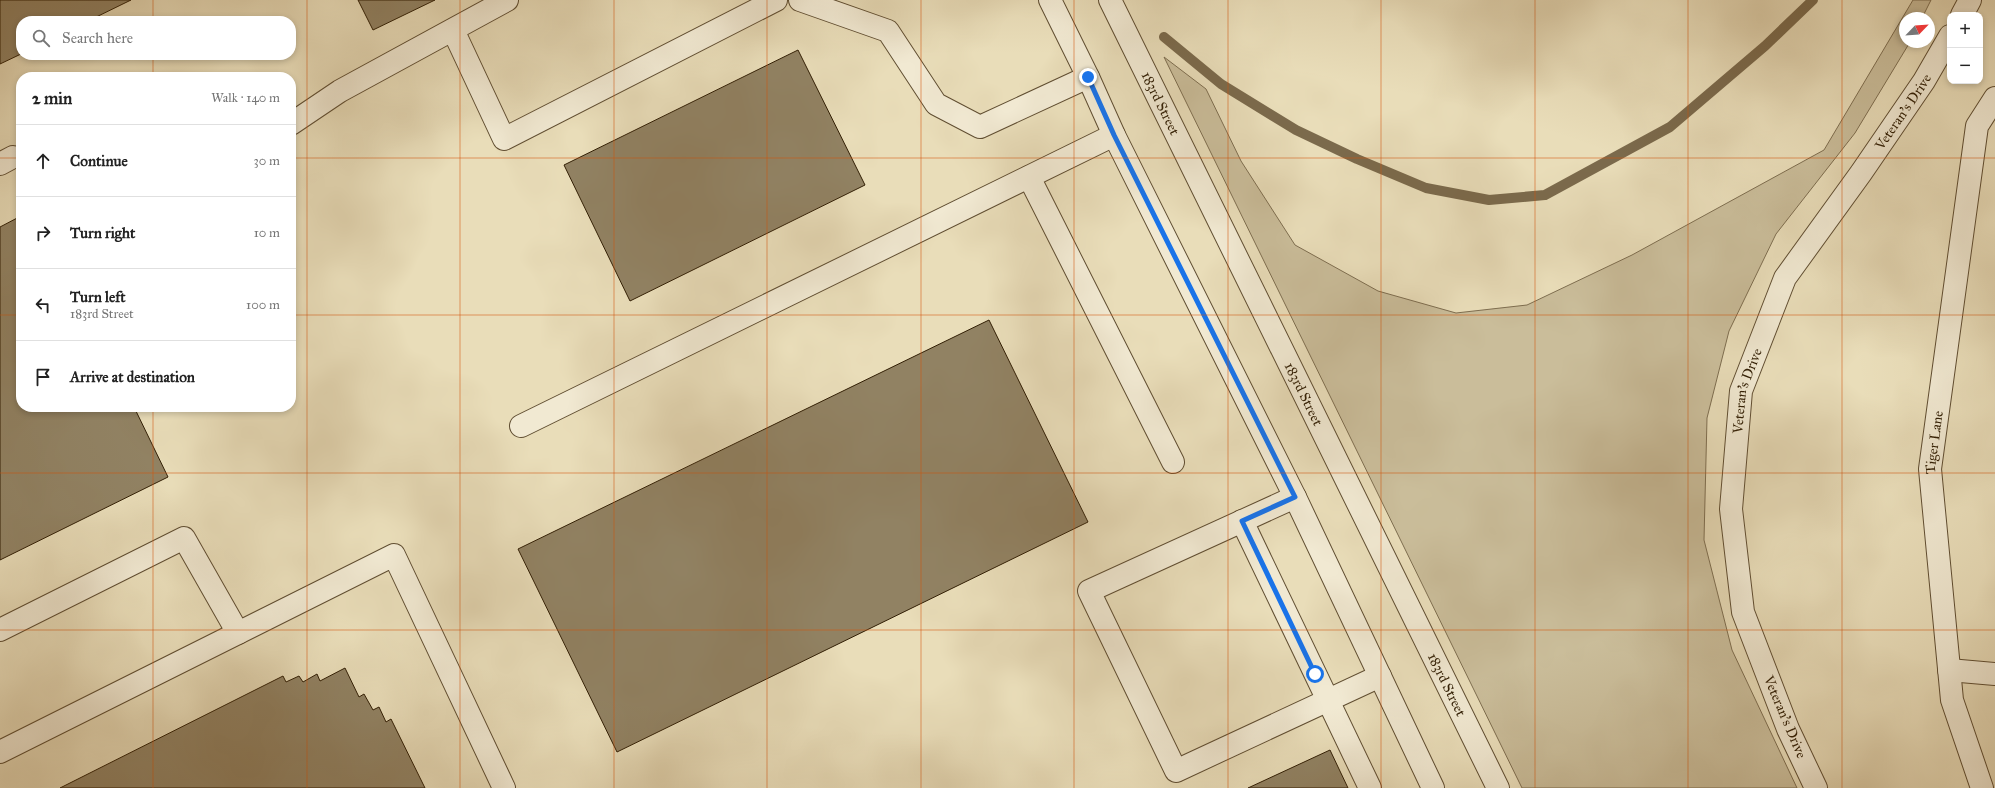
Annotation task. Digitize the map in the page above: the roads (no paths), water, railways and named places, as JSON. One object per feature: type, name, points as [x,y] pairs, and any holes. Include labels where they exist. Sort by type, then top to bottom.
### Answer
[{"type":"street","points":[[296,121],[340,91],[507,0]]},
{"type":"street","points":[[452,30],[504,139],[776,0]]},
{"type":"street","points":[[800,0],[888,32],[936,104],[980,127],[1088,77]]},
{"type":"street","points":[[1050,0],[1088,77],[1114,135],[1295,497],[1434,788]]},
{"type":"street","name":"183rd Street","points":[[1110,0],[1498,788]]},
{"type":"street","points":[[1964,12],[1970,0]]},
{"type":"street","name":"Veteran's Drive","points":[[1816,788],[1788,729],[1743,612],[1731,509],[1741,391],[1785,278],[1861,173],[1924,81],[1947,41]]},
{"type":"street","name":"Tiger Lane","points":[[1982,788],[1952,700],[1930,468],[1977,126],[1995,98]]},
{"type":"street","points":[[521,426],[1114,135]]},
{"type":"street","points":[[1029,177],[1173,462]]},
{"type":"street","points":[[1295,497],[1089,591],[1176,771],[1380,676]]},
{"type":"street","points":[[1242,521],[1370,788]]},
{"type":"street","points":[[0,630],[184,538],[238,632]]},
{"type":"street","points":[[0,752],[394,555],[504,788]]},
{"type":"street","points":[[1949,670],[1995,674]]},
{"type":"waterway","points":[[1164,37],[1221,84],[1296,130],[1357,159],[1426,188],[1489,200],[1545,195],[1670,127],[1765,46],[1813,0]]}]
